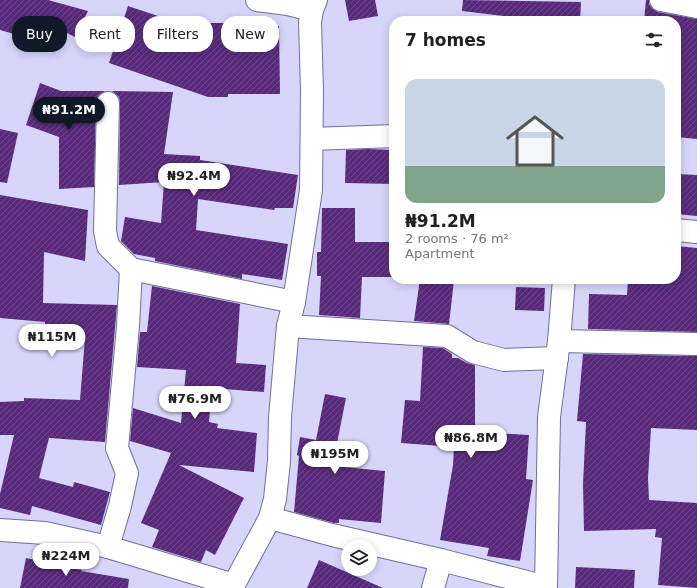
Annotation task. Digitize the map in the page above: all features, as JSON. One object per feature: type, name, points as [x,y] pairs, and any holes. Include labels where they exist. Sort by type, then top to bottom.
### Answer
[{"type":"street","points":[[0,530],[45,534],[108,547],[233,586],[270,518],[275,499],[279,461],[280,417],[288,326],[294,302],[311,190],[312,139],[310,22],[314,5],[288,4],[257,0]]},
{"type":"street","points":[[661,0],[697,7]]},
{"type":"street","points":[[108,103],[105,231],[108,246],[131,270],[294,302]]},
{"type":"street","points":[[312,139],[389,136]]},
{"type":"street","points":[[681,230],[697,232]]},
{"type":"street","points":[[108,547],[120,506],[127,473],[117,448],[128,326],[131,270]]},
{"type":"street","points":[[270,518],[332,535],[441,560],[546,588],[549,417],[558,349],[564,284]]},
{"type":"street","points":[[288,326],[447,336],[473,352],[504,360],[558,349],[697,344]]},
{"type":"street","points":[[434,588],[441,560]]},
{"type":"building","points":[[0,0],[48,0],[88,11],[86,16],[75,16],[75,37],[67,33],[67,16],[12,16],[12,33],[0,30]]},
{"type":"building","points":[[345,0],[375,0],[378,16],[349,21]]},
{"type":"building","points":[[463,0],[581,2],[580,16],[503,16],[462,11]]},
{"type":"building","points":[[646,0],[649,0],[649,4],[658,12],[680,16],[644,16]]},
{"type":"building","points":[[128,6],[158,16],[143,16],[143,52],[213,52],[213,23],[221,23],[221,52],[279,52],[279,26],[280,94],[228,94],[228,97],[208,97],[109,63],[113,52],[135,52],[135,16],[125,16]]},
{"type":"building","points":[[681,16],[697,19],[697,139],[681,137]]},
{"type":"building","points":[[40,83],[61,91],[105,91],[98,96],[96,103],[94,187],[59,189],[59,137],[26,125]]},
{"type":"building","points":[[112,91],[173,92],[164,154],[200,156],[200,160],[298,175],[293,208],[275,208],[274,210],[198,199],[196,230],[288,244],[282,280],[242,274],[242,279],[155,261],[155,258],[134,254],[121,241],[125,217],[161,223],[164,182],[119,185],[120,103],[119,97]]},
{"type":"building","points":[[0,129],[18,133],[7,183],[0,182]]},
{"type":"building","points":[[346,150],[389,150],[389,184],[345,183]]},
{"type":"building","points":[[681,174],[697,175],[697,216],[681,214]]},
{"type":"building","points":[[0,195],[88,210],[85,261],[44,252],[43,303],[117,305],[105,442],[49,438],[39,478],[73,487],[74,482],[110,492],[101,525],[32,506],[30,515],[0,508],[0,494],[14,435],[0,435],[0,402],[24,401],[24,398],[80,400],[85,338],[45,337],[45,322],[0,318]]},
{"type":"building","points":[[322,208],[355,208],[355,242],[389,242],[389,277],[362,277],[360,318],[319,315],[321,276],[317,276],[317,252],[321,252]]},
{"type":"building","points":[[681,246],[697,248],[697,332],[588,329],[589,294],[627,295],[628,284],[681,284]]},
{"type":"building","points":[[419,284],[454,284],[449,324],[414,321]]},
{"type":"building","points":[[152,286],[240,304],[236,363],[266,365],[264,392],[212,388],[209,422],[218,424],[217,428],[257,433],[254,472],[179,465],[244,498],[215,555],[206,550],[201,562],[152,547],[159,530],[141,523],[171,453],[130,441],[133,408],[181,423],[186,370],[137,367],[140,332],[147,332]]},
{"type":"building","points":[[516,287],[545,288],[544,311],[515,310]]},
{"type":"building","points":[[423,347],[443,348],[452,354],[452,358],[458,358],[475,365],[475,432],[529,435],[526,479],[533,480],[520,561],[487,556],[489,548],[440,540],[453,465],[454,447],[401,443],[405,400],[420,401]]},
{"type":"building","points":[[583,354],[697,356],[697,430],[651,428],[648,478],[649,500],[697,503],[697,588],[658,585],[662,538],[655,537],[656,529],[584,531],[583,484],[586,422],[577,421]]},
{"type":"building","points":[[325,394],[346,398],[337,443],[347,444],[343,467],[385,471],[381,523],[339,519],[339,523],[334,523],[294,512],[299,456],[297,455],[300,437],[316,440]]},
{"type":"building","points":[[26,558],[82,570],[81,571],[129,579],[128,588],[20,588]]},
{"type":"building","points":[[319,560],[341,570],[341,576],[356,576],[383,588],[307,588]]},
{"type":"building","points":[[576,567],[635,570],[634,588],[575,588]]}]
